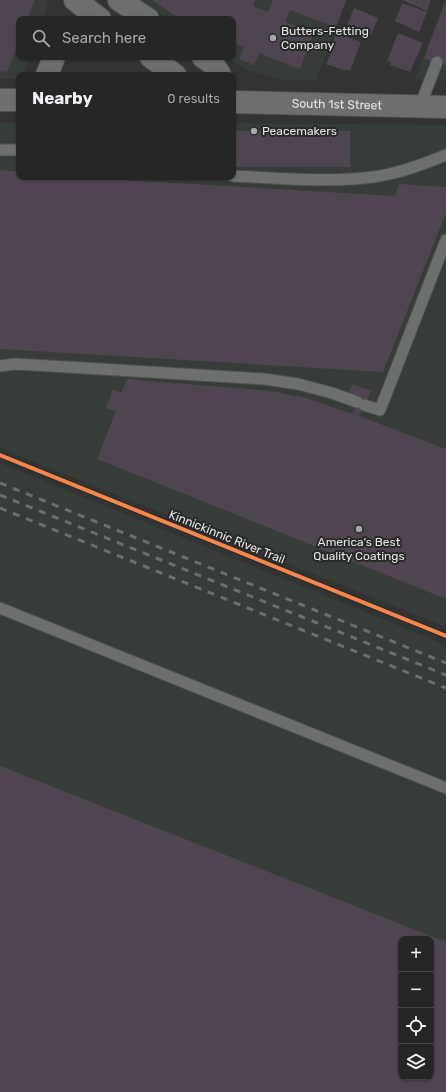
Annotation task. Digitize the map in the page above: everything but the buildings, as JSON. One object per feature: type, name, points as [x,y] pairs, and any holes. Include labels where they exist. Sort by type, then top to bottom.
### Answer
[{"type":"main road","points":[[69,16],[75,0],[96,16]]},
{"type":"main road","points":[[119,0],[143,16]]},
{"type":"main road","points":[[48,72],[53,60]]},
{"type":"main road","points":[[155,60],[171,72]]},
{"type":"main road","points":[[207,60],[213,64],[218,72]]},
{"type":"main road","name":"South 1st Street","points":[[236,99],[446,107]]},
{"type":"main road","points":[[0,100],[16,100]]},
{"type":"lane","points":[[420,106],[437,62]]},
{"type":"lane","points":[[0,150],[16,150]]},
{"type":"lane","points":[[236,176],[331,179],[374,177],[411,168],[446,155]]},
{"type":"lane","points":[[0,366],[15,364],[264,379],[298,384],[332,393],[380,410],[446,240]]},
{"type":"lane","points":[[0,608],[446,788]]},
{"type":"shaded area","points":[[0,0],[46,0],[48,5],[45,16],[16,16],[16,60],[28,60],[23,72],[16,72],[16,78],[0,79]]},
{"type":"shaded area","name":"Butters-Fetting Company","points":[[140,0],[347,0],[316,80],[282,80],[247,70],[229,60],[236,60],[236,16],[164,16]]},
{"type":"shaded area","points":[[445,0],[446,80],[415,79]]},
{"type":"shaded area","points":[[0,123],[16,123],[16,180],[236,180],[236,123],[446,125],[446,627],[0,448]]},
{"type":"shaded area","points":[[0,463],[446,645],[446,1092],[0,1092]]},
{"type":"railway","points":[[0,483],[446,663]]},
{"type":"railway","points":[[0,495],[446,675]]},
{"type":"railway","points":[[0,508],[446,688]]},
{"type":"cycle path","name":"Kinnickinnic River Trail","points":[[0,455],[446,636]]},
{"type":"place","name":"Butters-Fetting Company","points":[[273,38]]},
{"type":"place","name":"Peacemakers","points":[[254,131]]},
{"type":"place","name":"America's Best Quality Coatings","points":[[359,529]]}]
